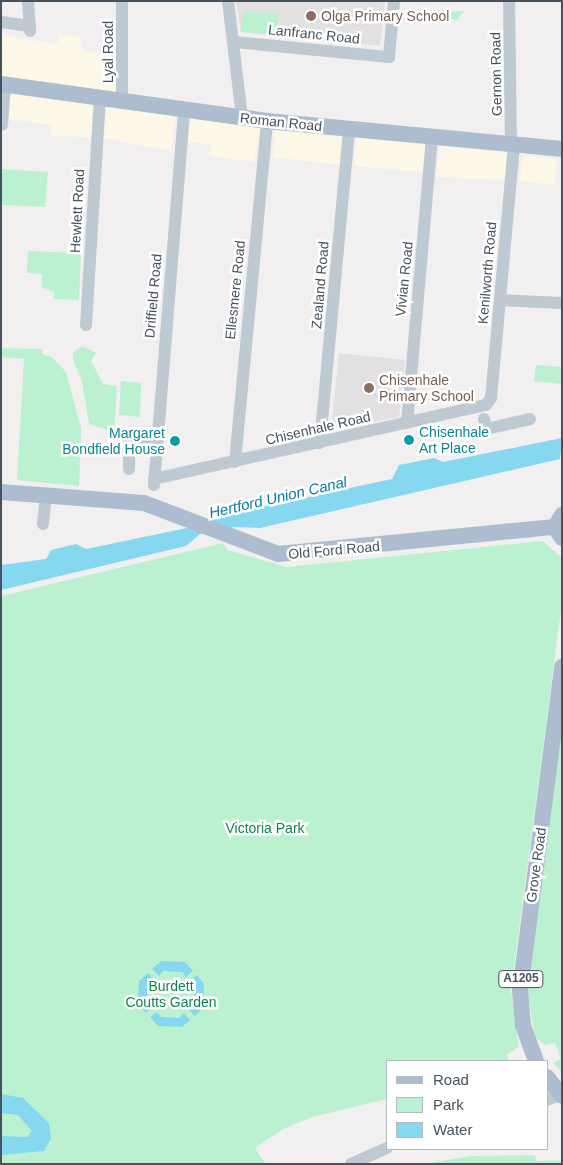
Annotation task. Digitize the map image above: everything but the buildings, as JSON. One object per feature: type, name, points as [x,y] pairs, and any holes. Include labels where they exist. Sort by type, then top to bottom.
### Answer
[{"type":"main road","name":"Roman Road","points":[[3,84],[267,121],[513,146],[562,149]]},
{"type":"main road","name":"Old Ford Road","points":[[1,492],[138,502],[266,552],[291,554],[560,526]]},
{"type":"main road","name":"Grove Road","points":[[536,1060],[524,1025],[520,991],[562,667]]},
{"type":"main road","points":[[548,1079],[558,1096]]},
{"type":"street","points":[[1,22],[30,28],[28,1]]},
{"type":"street","name":"Lyal Road","points":[[122,1],[122,102]]},
{"type":"street","points":[[228,1],[235,42],[242,117]]},
{"type":"street","name":"Lanfranc Road","points":[[235,42],[389,57],[394,1]]},
{"type":"street","name":"Gernon Road","points":[[509,1],[513,146]]},
{"type":"street","points":[[2,125],[3,84]]},
{"type":"street","name":"Hewlett Road","points":[[86,325],[100,98]]},
{"type":"street","name":"Driffield Road","points":[[154,482],[184,110]]},
{"type":"street","name":"Ellesmere Road","points":[[231,463],[267,121]]},
{"type":"street","name":"Zealand Road","points":[[320,442],[349,129]]},
{"type":"street","name":"Vivian Road","points":[[407,423],[432,138]]},
{"type":"street","name":"Kenilworth Road","points":[[484,410],[500,300],[513,146]]},
{"type":"street","points":[[500,300],[562,303]]},
{"type":"street","points":[[484,410],[486,428],[530,419]]},
{"type":"street","name":"Chisenhale Road","points":[[154,482],[407,423],[484,410]]},
{"type":"street","points":[[129,469],[129,437],[157,439]]},
{"type":"street","points":[[44,524],[46,496]]},
{"type":"street","points":[[352,1164],[386,1148]]},
{"type":"shaded area","name":"Olga Primary School","points":[[236,1],[385,1],[380,46],[241,32]]},
{"type":"shaded area","points":[[59,34],[81,37],[82,51],[117,55],[115,96],[1,78],[1,35],[57,44]]},
{"type":"shaded area","points":[[11,92],[95,104],[93,138],[51,135],[51,125],[6,119]]},
{"type":"shaded area","points":[[107,107],[175,116],[171,151],[104,138]]},
{"type":"shaded area","points":[[191,118],[259,128],[254,162],[209,156],[211,144],[187,142]]},
{"type":"shaded area","points":[[275,129],[343,135],[340,165],[273,157]]},
{"type":"shaded area","points":[[357,136],[426,143],[423,172],[354,166]]},
{"type":"shaded area","points":[[440,146],[507,152],[505,180],[436,177]]},
{"type":"shaded area","points":[[523,155],[557,159],[554,185],[520,181]]},
{"type":"shaded area","name":"Chisenhale Primary School","points":[[339,353],[405,360],[399,417],[331,430]]},
{"type":"green space","points":[[244,11],[278,14],[276,35],[241,32]]},
{"type":"green space","points":[[464,11],[456,21],[441,13]]},
{"type":"green space","points":[[1,169],[48,172],[45,207],[1,205]]},
{"type":"green space","points":[[28,251],[81,253],[79,300],[54,299],[54,292],[42,287],[42,274],[27,273]]},
{"type":"green space","points":[[82,346],[96,353],[91,361],[103,384],[117,386],[114,432],[89,424],[82,381],[73,360],[73,353]]},
{"type":"green space","points":[[1,348],[42,349],[42,354],[53,358],[66,372],[81,428],[79,486],[17,480],[24,359],[1,357]]},
{"type":"green space","points":[[536,365],[562,367],[562,384],[534,381]]},
{"type":"green space","points":[[121,381],[141,383],[140,417],[119,415]]},
{"type":"green space","name":"Victoria Park","points":[[543,541],[562,558],[562,602],[511,991],[519,1046],[507,1055],[509,1060],[386,1060],[386,1099],[312,1117],[283,1129],[255,1148],[266,1164],[1,1164],[1,596],[223,543],[227,550],[287,567]]},
{"type":"green space","points":[[562,722],[562,1072],[553,1063],[561,1059],[555,1043],[545,1045],[535,1036],[527,991]]},
{"type":"green space","points":[[535,1155],[536,1161],[562,1160],[562,1164],[423,1164],[471,1156]]},
{"type":"water","points":[[562,438],[560,459],[260,528],[235,527],[200,534],[186,546],[1,590],[1,565],[46,559],[51,550],[76,544],[86,549],[187,528],[228,514],[392,479],[399,465],[434,458],[443,462]]},
{"type":"water","points":[[161,961],[185,962],[193,971],[186,977],[182,972],[163,971],[159,976],[152,969]]},
{"type":"water","points":[[148,973],[154,980],[148,984],[147,1002],[153,1007],[146,1013],[138,1005],[139,981]]},
{"type":"water","points":[[197,975],[204,984],[203,1008],[195,1016],[188,1009],[194,1005],[195,986],[190,981]]},
{"type":"water","points":[[157,1012],[161,1017],[179,1018],[184,1013],[190,1020],[182,1027],[158,1026],[150,1017]]},
{"type":"water","points":[[1,1094],[23,1098],[49,1123],[51,1139],[44,1151],[1,1155],[1,1136],[27,1137],[32,1131],[18,1115],[1,1113]]},
{"type":"place","name":"Olga Primary School","points":[[311,16]]},
{"type":"place","name":"Chisenhale Primary School","points":[[369,388]]},
{"type":"place","name":"Chisenhale Art Place","points":[[409,440]]},
{"type":"place","name":"Margaret Bondfield House","points":[[175,441]]},
{"type":"water label","name":"Hertford Union Canal","points":[[278,497]]},
{"type":"park label","name":"Burdett Coutts Garden","points":[[171,994]]}]
